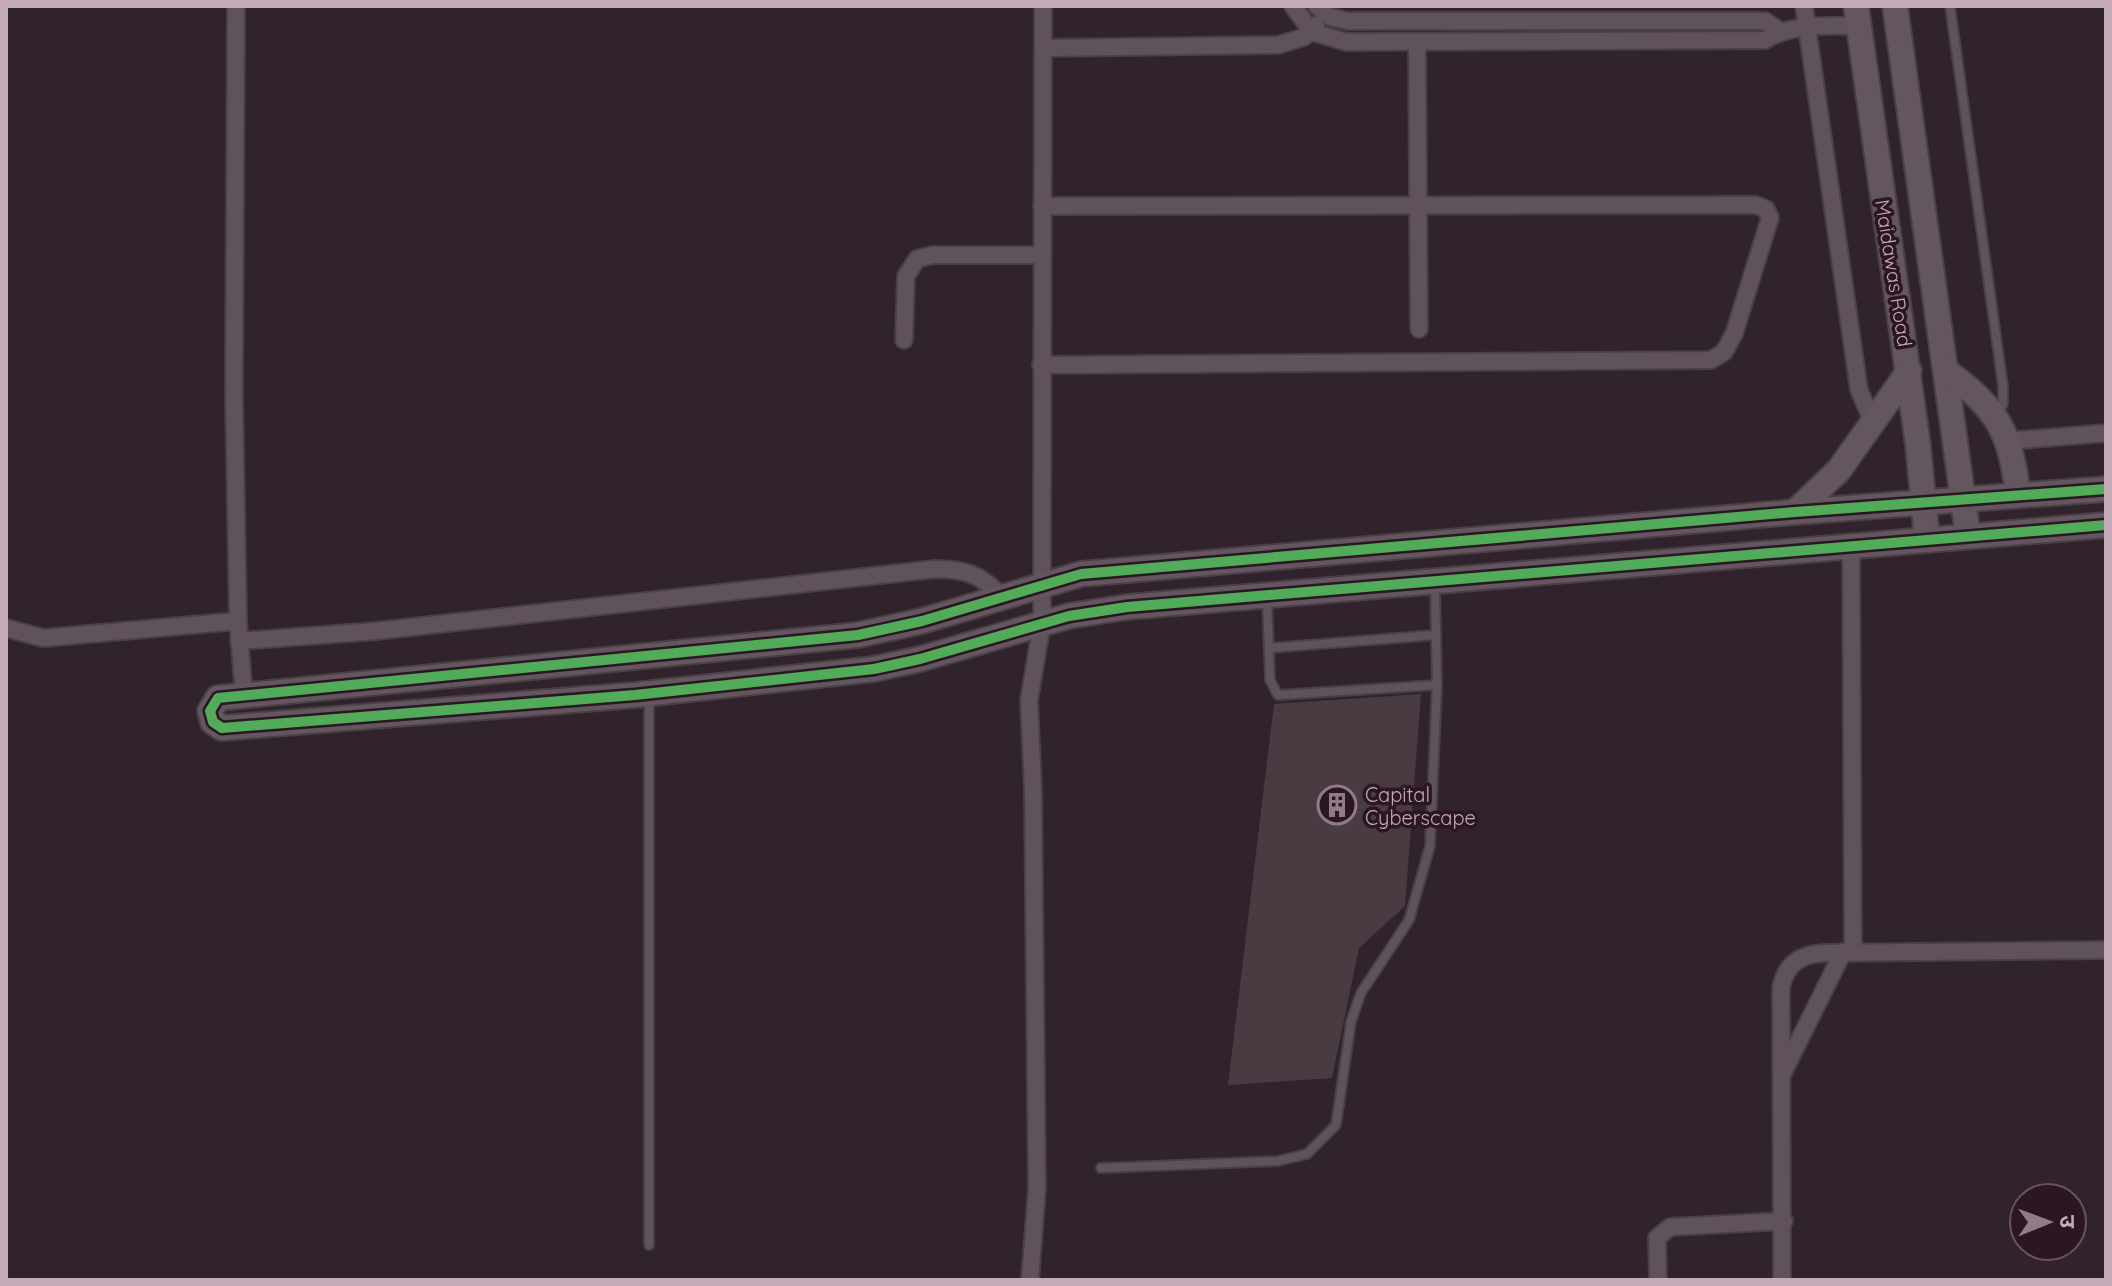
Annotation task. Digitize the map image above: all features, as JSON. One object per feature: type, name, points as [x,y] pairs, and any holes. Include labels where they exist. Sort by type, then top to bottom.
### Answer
[{"type":"street","points":[[236,6],[234,393],[238,621],[244,696]]},
{"type":"street","points":[[1030,1280],[1037,1188],[1029,700],[1042,623],[1043,6]]},
{"type":"street","points":[[1293,6],[1312,32],[1346,42],[1765,40],[1780,31],[1857,16]]},
{"type":"street","points":[[1804,6],[1859,390],[1873,422]]},
{"type":"street","name":"Maidawas Road","points":[[1895,6],[1968,536]]},
{"type":"street","points":[[1043,48],[1278,45],[1297,41],[1312,32],[1320,9],[1348,21],[1765,21],[1780,31]]},
{"type":"street","name":"Maidawas Road","points":[[1857,16],[1909,371],[1927,540]]},
{"type":"street","points":[[1417,42],[1419,329]]},
{"type":"street","points":[[1041,365],[1711,360],[1724,352],[1734,334],[1770,218],[1766,209],[1756,205],[1042,206]]},
{"type":"street","points":[[904,340],[906,276],[917,259],[933,255],[1041,255]]},
{"type":"street","points":[[1795,512],[1839,470],[1909,371]]},
{"type":"street","points":[[1946,371],[1974,391],[1997,417],[2008,441],[2018,494]]},
{"type":"street","points":[[2008,441],[2106,433]]},
{"type":"street","points":[[2106,489],[1924,501],[1092,573],[1042,583],[908,625],[840,637],[218,698],[212,703],[210,718],[216,726],[308,723],[649,694],[899,665],[1042,623],[1127,607],[2106,525]]},
{"type":"street","points":[[1782,1075],[1848,952],[1851,545]]},
{"type":"street","points":[[239,641],[376,631],[935,569],[967,572],[981,577],[1001,597]]},
{"type":"street","points":[[6,628],[43,638],[238,621]]},
{"type":"street","points":[[1782,1280],[1783,976],[1805,956],[1848,952],[2106,950]]},
{"type":"street","points":[[1658,1280],[1657,1238],[1670,1227],[1784,1221]]},
{"type":"lane","points":[[1950,6],[2003,386],[2003,404],[1997,417]]},
{"type":"lane","points":[[1101,1168],[1278,1161],[1307,1154],[1336,1125],[1351,1022],[1361,993],[1409,920],[1430,846],[1437,685],[1435,581]]},
{"type":"lane","points":[[1266,595],[1273,691],[1286,697],[1437,685]]},
{"type":"lane","points":[[1269,648],[1435,635]]},
{"type":"lane","points":[[649,694],[649,1245]]},
{"type":"building","name":"Capital Cyberscape","points":[[1421,694],[1405,906],[1359,948],[1332,1078],[1228,1085],[1274,704]]},
{"type":"cycle path","points":[[2106,489],[1795,512],[1081,574],[922,621],[858,635],[218,698],[210,711],[213,722],[222,728],[635,695],[874,669],[920,659],[1069,616],[1127,607],[2106,525]]},
{"type":"place","name":"Capital Cyberscape","points":[[1337,805]]}]
